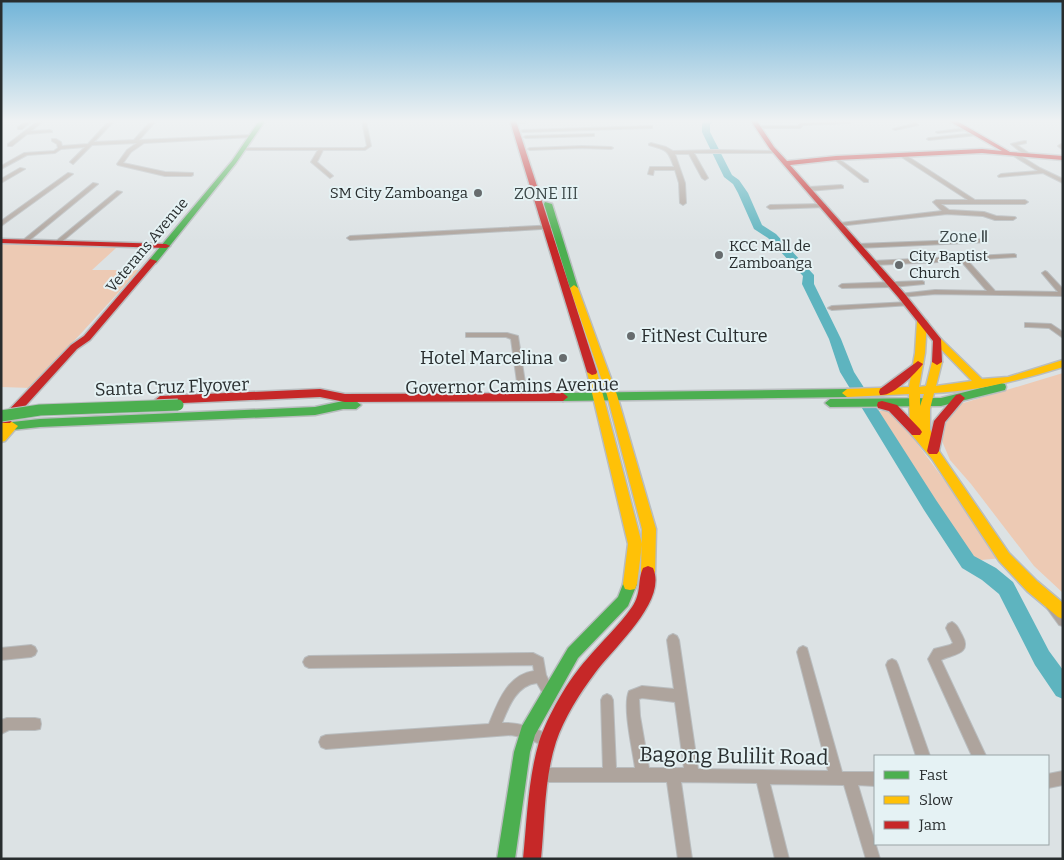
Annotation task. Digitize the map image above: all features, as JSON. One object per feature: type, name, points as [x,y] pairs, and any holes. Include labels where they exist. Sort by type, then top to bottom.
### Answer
[{"type":"main road","name":"Veterans Avenue","points":[[4,425],[31,406],[84,347],[88,338],[234,161]]},
{"type":"main road","points":[[506,859],[522,752],[528,732],[574,653],[623,601],[630,590],[635,544],[600,399],[531,161]]},
{"type":"main road","points":[[786,163],[805,161]]},
{"type":"main road","points":[[786,163],[901,294],[938,341],[980,383]]},
{"type":"main road","points":[[1,241],[166,246]]},
{"type":"main road","points":[[532,859],[540,775],[546,747],[561,712],[590,666],[636,612],[646,596],[650,557],[649,529],[613,399],[571,279],[557,246]]},
{"type":"main road","points":[[916,432],[914,397],[922,320]]},
{"type":"main road","name":"Veterans Avenue","points":[[4,425],[18,407],[74,347],[88,338]]},
{"type":"main road","points":[[933,451],[924,429],[927,402],[937,364],[938,341]]},
{"type":"main road","name":"Governor Camins Avenue","points":[[1,410],[68,403],[320,393],[344,402],[857,398],[876,403],[914,397],[930,390],[1008,380],[1063,363]]},
{"type":"main road","points":[[883,392],[906,376],[918,364]]},
{"type":"main road","name":"Governor Camins Avenue","points":[[857,398],[870,393],[883,392],[914,397],[927,402],[941,402],[1006,385],[1008,380]]},
{"type":"main road","name":"Governor Camins Avenue","points":[[4,425],[316,411],[344,402],[523,396],[600,399]]},
{"type":"main road","points":[[933,451],[937,429],[943,414],[962,397]]},
{"type":"main road","points":[[149,418],[159,400]]},
{"type":"main road","points":[[102,420],[113,402]]},
{"type":"main road","name":"Santa Cruz Flyover","points":[[4,425],[36,416],[177,408],[344,402]]},
{"type":"main road","points":[[55,422],[68,403]]},
{"type":"main road","points":[[876,403],[893,408],[916,432],[933,451],[988,537],[1012,568],[1045,599],[1063,612]]},
{"type":"main road","name":"Santa Cruz Flyover","points":[[1,416],[40,410],[177,408]]},
{"type":"main road","points":[[1,438],[4,425]]},
{"type":"main road","points":[[522,752],[546,747]]},
{"type":"main road","points":[[512,814],[535,817]]},
{"type":"street","points":[[1,168],[13,161]]},
{"type":"street","points":[[122,161],[120,164],[125,166],[164,174],[191,174]]},
{"type":"street","points":[[315,161],[330,176]]},
{"type":"street","points":[[675,161],[684,192],[684,203]]},
{"type":"street","points":[[696,161],[705,178]]},
{"type":"street","points":[[840,161],[866,182]]},
{"type":"street","points":[[911,161],[973,202]]},
{"type":"street","points":[[1024,161],[1063,181]]},
{"type":"street","points":[[651,174],[652,168],[678,169]]},
{"type":"street","points":[[1,181],[22,169]]},
{"type":"street","points":[[1001,176],[1043,172]]},
{"type":"street","points":[[1,224],[70,174]]},
{"type":"street","points":[[24,242],[95,184]]},
{"type":"street","points":[[809,189],[841,187]]},
{"type":"street","points":[[57,243],[119,192]]},
{"type":"street","points":[[947,212],[936,202],[1025,202]]},
{"type":"street","points":[[950,202],[962,212]]},
{"type":"street","points":[[770,207],[824,206]]},
{"type":"street","points":[[840,225],[947,212],[984,214],[995,218],[1013,218]]},
{"type":"street","points":[[350,238],[551,228]]},
{"type":"street","points":[[858,246],[986,241]]},
{"type":"street","points":[[873,263],[1014,256]]},
{"type":"street","points":[[962,258],[992,292]]},
{"type":"street","points":[[1045,273],[1063,294]]},
{"type":"street","points":[[842,286],[922,283]]},
{"type":"street","points":[[901,294],[992,292],[1063,294]]},
{"type":"street","points":[[832,308],[909,304]]},
{"type":"street","points":[[1028,325],[1051,326],[1063,336]]},
{"type":"street","points":[[469,335],[507,335],[515,338],[523,396]]},
{"type":"street","points":[[1045,599],[1063,621]]},
{"type":"street","points":[[952,628],[959,641],[959,646],[952,652],[936,655],[936,665],[979,755]]},
{"type":"street","points":[[673,640],[692,776]]},
{"type":"street","points":[[1,654],[31,651]]},
{"type":"street","points":[[803,652],[843,778],[873,859]]},
{"type":"street","points":[[309,662],[534,659],[539,662],[540,676],[549,693]]},
{"type":"street","points":[[892,665],[923,755]]},
{"type":"street","points":[[493,730],[503,706],[517,686],[524,679],[540,676]]},
{"type":"street","points":[[643,775],[634,716],[633,695],[642,692],[681,696]]},
{"type":"street","points":[[607,700],[610,775]]},
{"type":"street","points":[[1,728],[7,724],[35,724]]},
{"type":"street","points":[[326,742],[493,730],[520,730],[528,732],[546,747]]},
{"type":"street","name":"Bagong Bulilit Road","points":[[540,775],[593,774],[874,779]]},
{"type":"street","points":[[673,775],[685,859]]},
{"type":"street","points":[[762,777],[782,859]]},
{"type":"street","points":[[1049,781],[1063,778]]},
{"type":"shaded area","points":[[1,244],[116,248],[92,270],[139,270],[31,388],[1,387]]},
{"type":"shaded area","points":[[1063,373],[1063,593],[1034,566],[971,484],[950,460],[942,441],[944,426],[960,404]]},
{"type":"shaded area","points":[[876,411],[889,411],[896,415],[1002,558],[971,561]]},
{"type":"waterway","points":[[720,161],[728,177],[736,182],[743,193],[758,227],[772,236],[808,275],[808,284],[835,339],[847,372],[968,562],[989,574],[1006,588],[1042,658],[1063,689]]},
{"type":"traffic: fast","points":[[153,261],[235,161]]},
{"type":"traffic: fast","points":[[548,204],[574,288]]},
{"type":"traffic: fast","points":[[830,403],[941,402],[1001,387]]},
{"type":"traffic: fast","points":[[563,397],[847,393]]},
{"type":"traffic: fast","points":[[1,416],[40,410],[178,405]]},
{"type":"traffic: fast","points":[[12,426],[40,423],[315,411],[343,405],[356,405]]},
{"type":"traffic: fast","points":[[506,859],[522,752],[528,732],[573,653],[623,601],[630,584]]},
{"type":"traffic: slow","points":[[574,288],[612,395],[649,529],[648,572]]},
{"type":"traffic: slow","points":[[922,321],[920,353],[914,387],[916,432],[936,456],[1004,557],[1032,586],[1063,612]]},
{"type":"traffic: slow","points":[[938,341],[980,383]]},
{"type":"traffic: slow","points":[[933,451],[924,429],[925,409],[937,362]]},
{"type":"traffic: slow","points":[[847,393],[949,389],[997,380],[1008,380],[1063,363]]},
{"type":"traffic: slow","points":[[592,372],[635,544],[630,584]]},
{"type":"traffic: slow","points":[[1,438],[12,426]]},
{"type":"traffic: slow","points":[[1,427],[12,426]]},
{"type":"traffic: jam","points":[[526,161],[592,372]]},
{"type":"traffic: jam","points":[[784,161],[901,295],[938,341],[937,362]]},
{"type":"traffic: jam","points":[[786,163],[805,161]]},
{"type":"traffic: jam","points":[[1,241],[166,246]]},
{"type":"traffic: jam","points":[[6,420],[74,347],[87,338],[153,261]]},
{"type":"traffic: jam","points":[[884,392],[905,377],[918,364]]},
{"type":"traffic: jam","points":[[160,400],[320,393],[345,398],[563,397]]},
{"type":"traffic: jam","points":[[933,451],[940,421],[960,398]]},
{"type":"traffic: jam","points":[[882,405],[893,408],[916,432]]},
{"type":"traffic: jam","points":[[532,859],[540,775],[548,741],[561,712],[590,667],[637,612],[646,596],[648,572]]},
{"type":"place","name":"SM City Zamboanga","points":[[478,193]]},
{"type":"place","name":"KCC Mall de Zamboanga","points":[[719,255]]},
{"type":"place","name":"City Baptist Church","points":[[899,265]]},
{"type":"place","name":"FitNest Culture","points":[[631,336]]},
{"type":"place","name":"Hotel Marcelina","points":[[563,358]]},
{"type":"district","name":"ZONE III","points":[[546,193]]},
{"type":"district","name":"Zone Ⅱ","points":[[964,236]]}]
